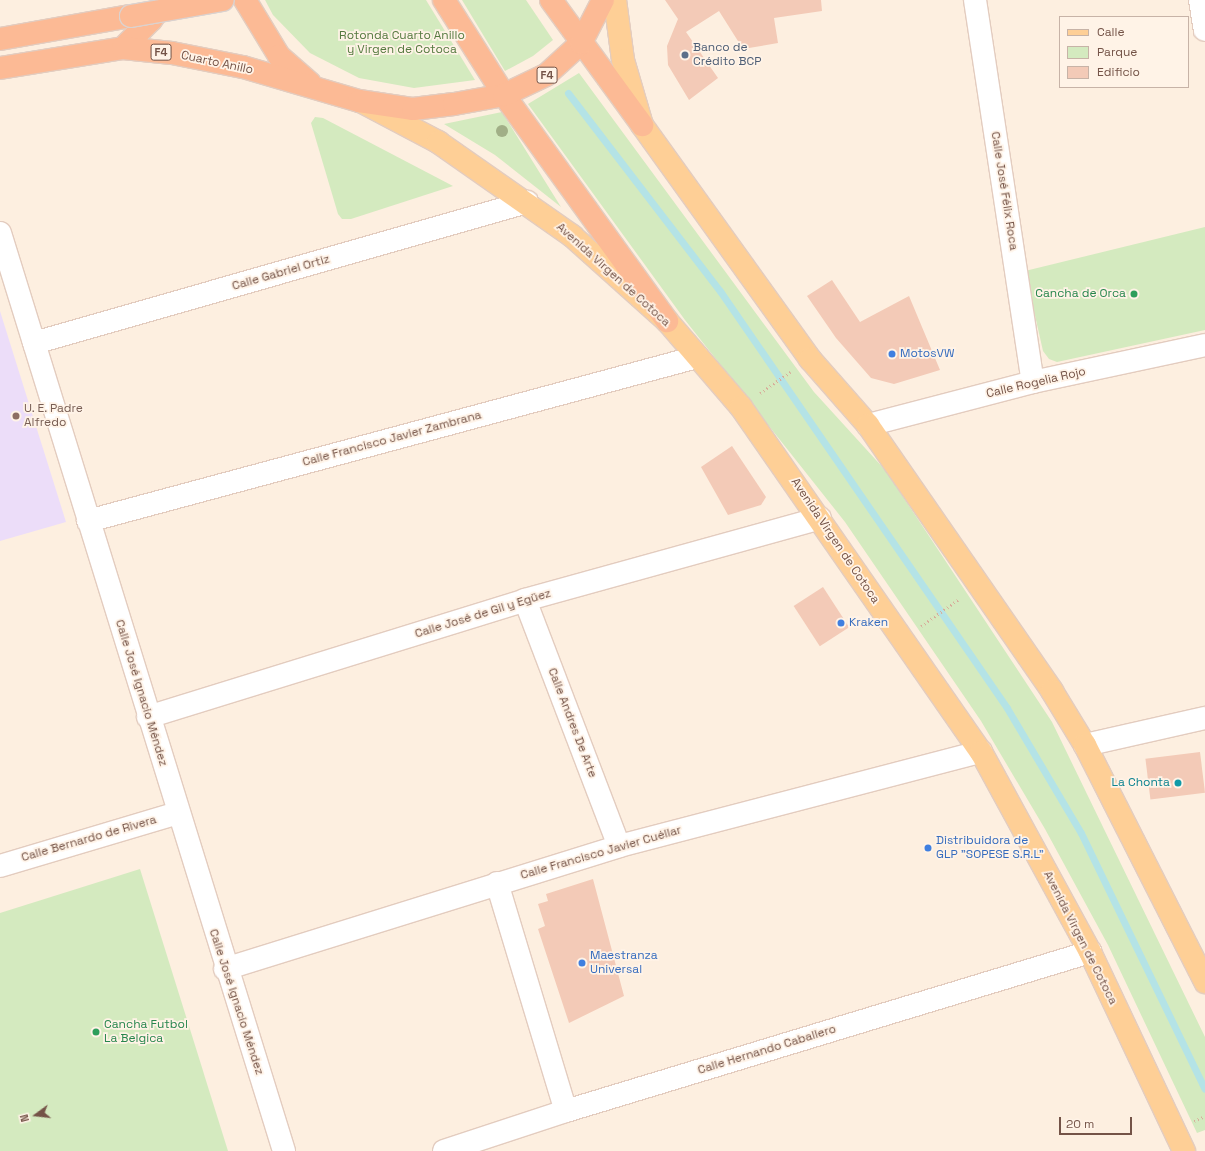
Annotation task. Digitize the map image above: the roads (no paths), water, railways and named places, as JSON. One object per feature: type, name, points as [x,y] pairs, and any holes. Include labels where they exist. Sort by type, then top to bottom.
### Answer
[{"type":"highway","points":[[123,48],[152,20],[165,0]]},
{"type":"highway","points":[[0,39],[223,0]]},
{"type":"highway","name":"F4","points":[[245,0],[280,56],[314,86],[359,101],[413,109],[504,95],[546,75],[581,43],[603,0]]},
{"type":"highway","points":[[444,0],[504,95],[667,321]]},
{"type":"highway","points":[[551,0],[642,125]]},
{"type":"highway","name":"Cuarto Anillo","points":[[0,68],[123,48],[172,53],[243,67],[314,86]]},
{"type":"main road","points":[[614,0],[623,60],[642,125],[810,359],[868,425],[1052,691],[1085,745],[1205,982]]},
{"type":"main road","name":"Avenida Virgen de Cotoca","points":[[359,101],[438,142],[527,202],[572,236],[667,321],[741,407],[820,518],[981,752],[1090,952],[1184,1151]]},
{"type":"street","name":"Calle José Félix Roca","points":[[975,0],[1034,382]]},
{"type":"street","points":[[1200,0],[1205,30]]},
{"type":"street","name":"Calle Gabriel Ortiz","points":[[34,343],[527,202]]},
{"type":"street","name":"Calle José Ignacio Méndez","points":[[0,233],[225,969],[284,1151]]},
{"type":"street","name":"Calle Rogelia Rojo","points":[[868,425],[1034,382],[1205,345]]},
{"type":"street","name":"Calle Francisco Javier Zambrana","points":[[88,521],[697,357]]},
{"type":"street","name":"Calle José de Gil y Egüez","points":[[148,717],[525,600],[820,518]]},
{"type":"street","name":"Calle Andres De Arte","points":[[525,600],[619,846]]},
{"type":"street","points":[[1085,745],[1205,718]]},
{"type":"street","name":"Calle Francisco Javier Cuéllar","points":[[225,969],[619,846],[981,752]]},
{"type":"street","name":"Calle Bernardo de Rivera","points":[[0,866],[178,813]]},
{"type":"street","points":[[497,883],[566,1111]]},
{"type":"street","name":"Calle Hernando Caballero","points":[[444,1151],[566,1111],[1090,952]]},
{"type":"waterway","points":[[568,93],[720,291],[1007,708],[1081,833],[1205,1089]]},
{"type":"place","name":"Banco de Crédito BCP","points":[[685,55]]},
{"type":"place","name":"Cancha de Orca","points":[[1134,294]]},
{"type":"place","name":"MotosVW","points":[[892,354]]},
{"type":"place","name":"U. E. Padre Alfredo","points":[[16,416]]},
{"type":"place","name":"Kraken","points":[[841,623]]},
{"type":"place","name":"La Chonta","points":[[1178,783]]},
{"type":"place","name":"Distribuidora de GLP \"SOPESE S.R.L\"","points":[[928,848]]},
{"type":"place","name":"Maestranza Universal","points":[[582,963]]},
{"type":"place","name":"Cancha Futbol La Belgica","points":[[96,1032]]},
{"type":"park label","name":"Rotonda Cuarto Anillo y Virgen de Cotoca","points":[[402,43]]}]
